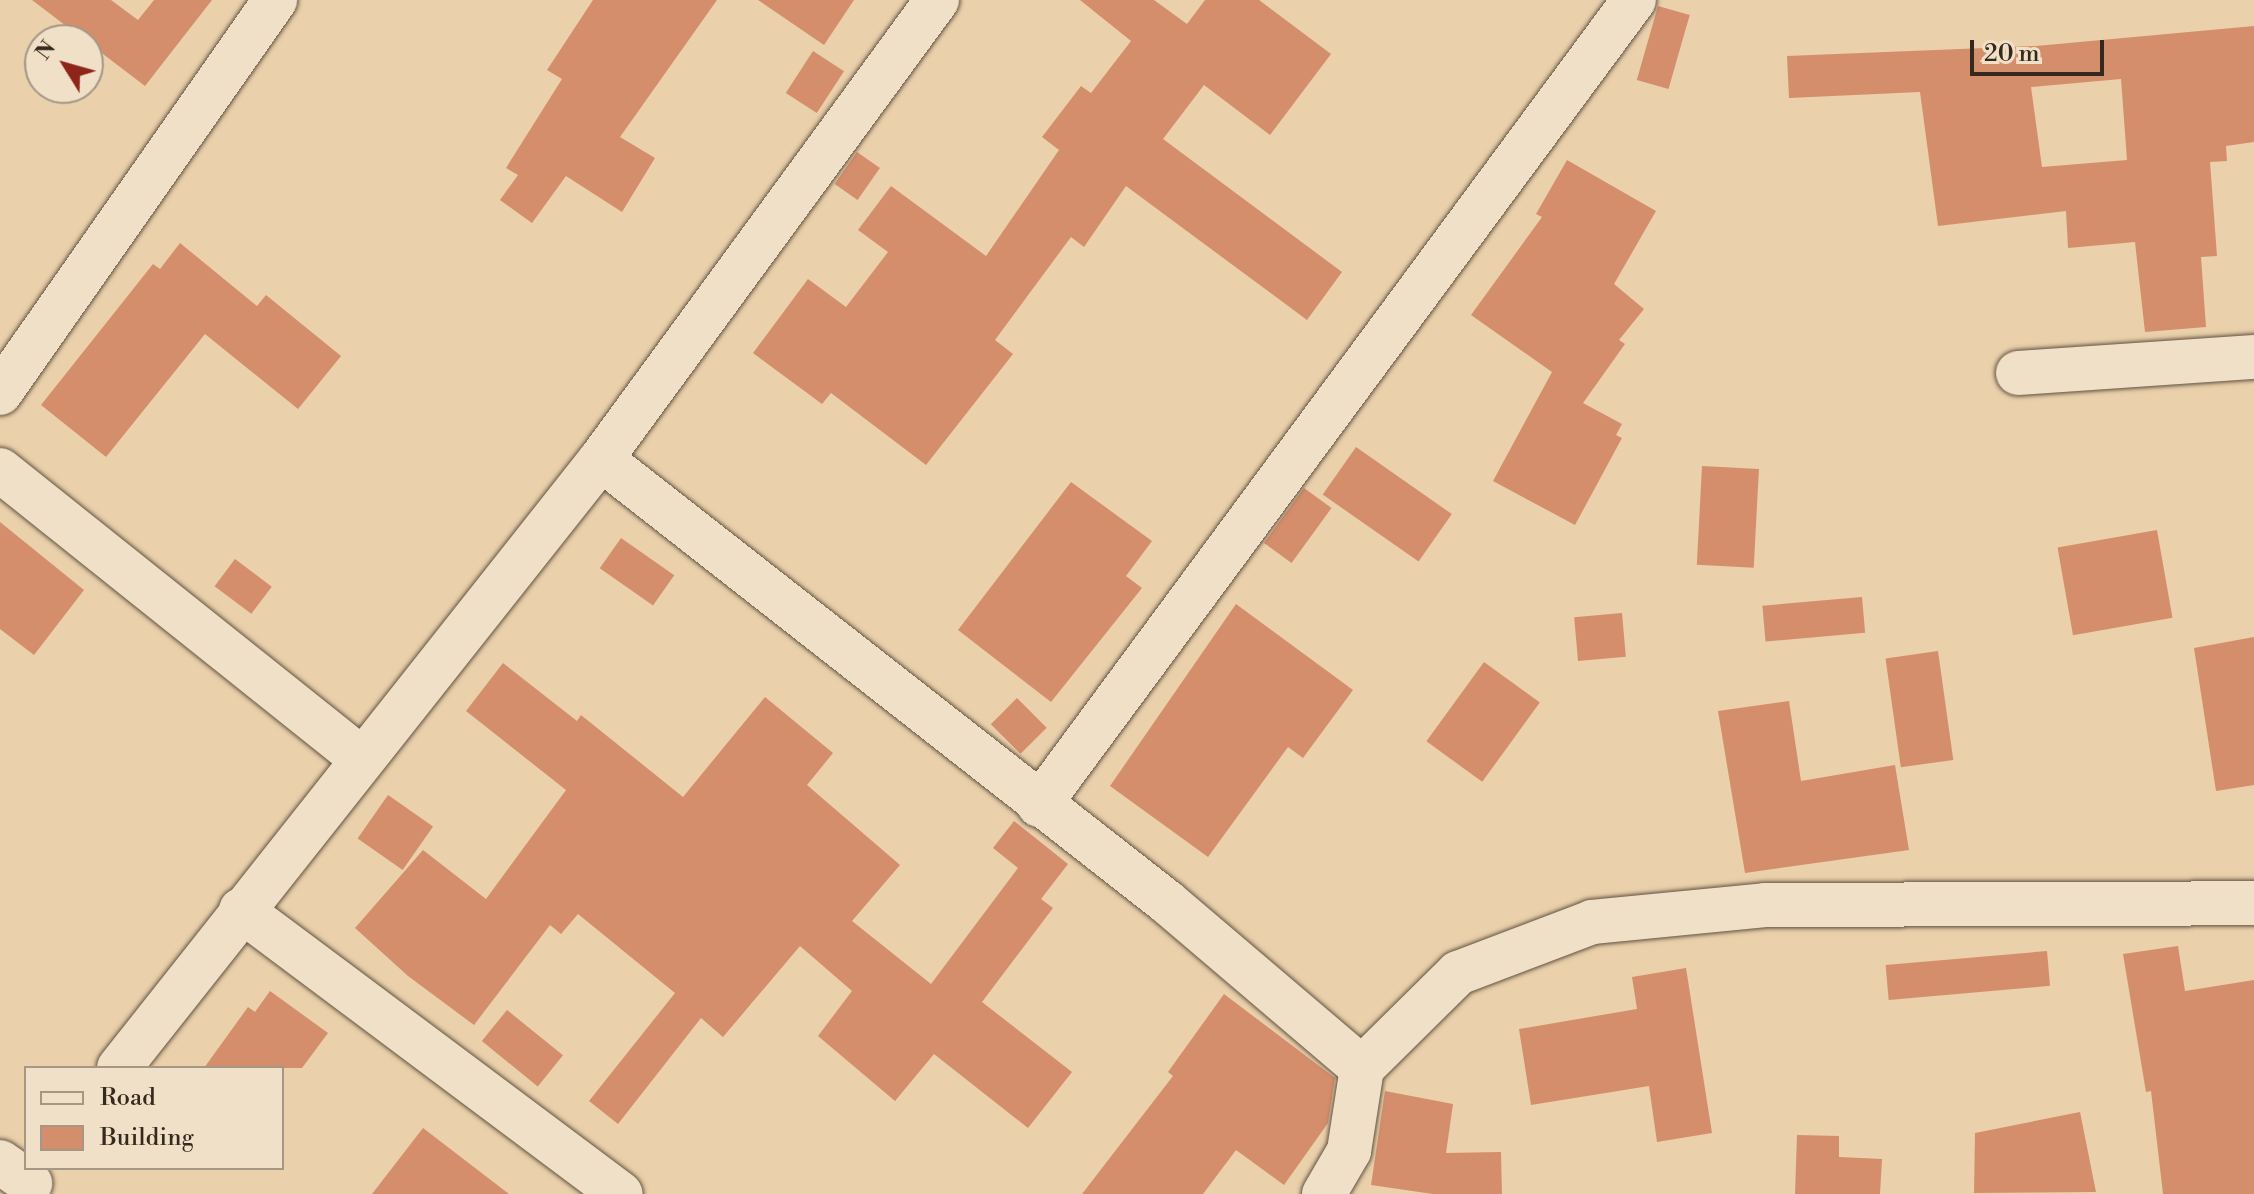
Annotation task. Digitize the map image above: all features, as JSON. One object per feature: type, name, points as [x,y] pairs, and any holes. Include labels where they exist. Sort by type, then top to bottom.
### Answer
[{"type":"street","points":[[0,393],[275,0]]},
{"type":"street","points":[[121,1066],[361,758],[601,459],[937,0]]},
{"type":"street","points":[[1039,805],[1634,0]]},
{"type":"street","points":[[2018,373],[2254,357]]},
{"type":"street","points":[[601,459],[1039,805],[1167,902],[1362,1068]]},
{"type":"street","points":[[0,470],[361,758]]},
{"type":"street","points":[[1324,1194],[1349,1151],[1362,1068],[1458,973],[1592,922],[1765,905],[2254,903]]},
{"type":"street","points":[[241,910],[621,1194]]},
{"type":"building","points":[[32,0],[111,0],[138,20],[154,0],[212,0],[145,86],[104,55],[104,24],[64,24]]},
{"type":"building","points":[[593,0],[717,0],[620,137],[655,158],[622,212],[566,176],[532,223],[500,200],[518,175],[506,168],[562,79],[547,70]]},
{"type":"building","points":[[758,0],[854,0],[824,45]]},
{"type":"building","points":[[1080,0],[1154,0],[1187,24],[1205,0],[1259,0],[1331,54],[1270,135],[1204,85],[1163,139],[1342,272],[1307,320],[1126,186],[1084,247],[1071,237],[995,340],[1013,354],[926,465],[831,393],[822,404],[753,353],[808,279],[846,307],[888,252],[858,230],[891,186],[986,256],[1059,150],[1042,137],[1081,86],[1091,93],[1131,41]]},
{"type":"building","points":[[1658,6],[1690,15],[1668,89],[1637,80]]},
{"type":"building","points":[[2254,26],[2254,142],[2226,146],[2227,161],[2210,162],[2217,256],[2201,257],[2206,327],[2145,332],[2135,242],[2068,248],[2066,211],[1938,226],[1920,92],[1789,98],[1787,56],[2036,46]],"holes":[[[2121,79],[2127,160],[2042,167],[2031,87]]]},
{"type":"building","points":[[813,51],[844,71],[817,113],[786,93]]},
{"type":"building","points":[[857,152],[880,168],[858,200],[835,184]]},
{"type":"building","points":[[1567,160],[1656,211],[1614,284],[1644,309],[1619,340],[1625,344],[1583,403],[1622,424],[1616,435],[1622,438],[1575,525],[1493,481],[1552,372],[1471,315],[1542,217],[1536,214]]},
{"type":"building","points":[[180,243],[257,306],[266,295],[341,356],[298,409],[205,334],[106,457],[41,405],[153,264],[160,269]]},
{"type":"building","points":[[1356,447],[1452,514],[1419,562],[1323,495]]},
{"type":"building","points":[[1702,466],[1759,469],[1754,568],[1697,565]]},
{"type":"building","points":[[1071,482],[1152,541],[1126,576],[1142,588],[1051,702],[958,630]]},
{"type":"building","points":[[1304,488],[1332,508],[1292,563],[1264,543]]},
{"type":"building","points":[[0,522],[84,590],[34,655],[0,629]]},
{"type":"building","points":[[2157,530],[2172,618],[2073,635],[2058,548]]},
{"type":"building","points":[[621,538],[674,575],[653,606],[600,568]]},
{"type":"building","points":[[235,559],[272,587],[251,614],[215,586]]},
{"type":"building","points":[[1862,597],[1865,633],[1766,642],[1762,606]]},
{"type":"building","points":[[1236,604],[1353,690],[1303,758],[1288,747],[1208,857],[1110,786]]},
{"type":"building","points":[[1622,613],[1626,657],[1578,661],[1574,617]]},
{"type":"building","points":[[2254,637],[2254,785],[2216,791],[2194,648]]},
{"type":"building","points":[[1938,651],[1953,760],[1901,767],[1886,658]]},
{"type":"building","points":[[1484,662],[1540,703],[1482,782],[1426,741]]},
{"type":"building","points":[[503,663],[577,721],[581,715],[683,797],[765,697],[833,753],[807,785],[900,865],[852,921],[931,984],[1018,868],[993,848],[1014,821],[1068,864],[1041,899],[1053,908],[982,1002],[1072,1072],[1028,1128],[934,1054],[895,1101],[818,1036],[852,991],[800,946],[723,1037],[701,1018],[618,1124],[589,1101],[675,993],[578,914],[561,934],[550,925],[474,1025],[408,976],[355,928],[423,850],[486,899],[566,790],[466,711]]},
{"type":"building","points":[[1017,698],[1047,728],[1021,754],[991,724]]},
{"type":"building","points":[[1789,701],[1801,781],[1895,765],[1909,850],[1745,873],[1718,711]]},
{"type":"building","points":[[388,795],[433,827],[403,870],[358,838]]},
{"type":"building","points":[[2178,946],[2185,991],[2254,980],[2254,1194],[2163,1194],[2151,1091],[2146,1092],[2123,954]]},
{"type":"building","points":[[2047,951],[2050,986],[1889,1000],[1886,965]]},
{"type":"building","points":[[1686,968],[1712,1133],[1657,1142],[1649,1086],[1531,1105],[1519,1029],[1637,1009],[1632,977]]},
{"type":"building","points":[[270,991],[328,1033],[302,1068],[205,1066],[248,1007],[255,1012]]},
{"type":"building","points":[[1224,994],[1335,1078],[1328,1123],[1284,1185],[1236,1150],[1203,1194],[1082,1194],[1173,1076],[1168,1072]]},
{"type":"building","points":[[507,1010],[563,1055],[538,1086],[482,1041]]},
{"type":"building","points":[[1385,1091],[1453,1104],[1446,1153],[1501,1152],[1502,1194],[1433,1194],[1371,1185]]},
{"type":"building","points":[[2080,1112],[2096,1192],[1974,1193],[1975,1133]]},
{"type":"building","points":[[423,1128],[509,1194],[372,1194]]},
{"type":"building","points":[[1797,1135],[1839,1136],[1839,1157],[1882,1159],[1880,1194],[1795,1194]]}]
